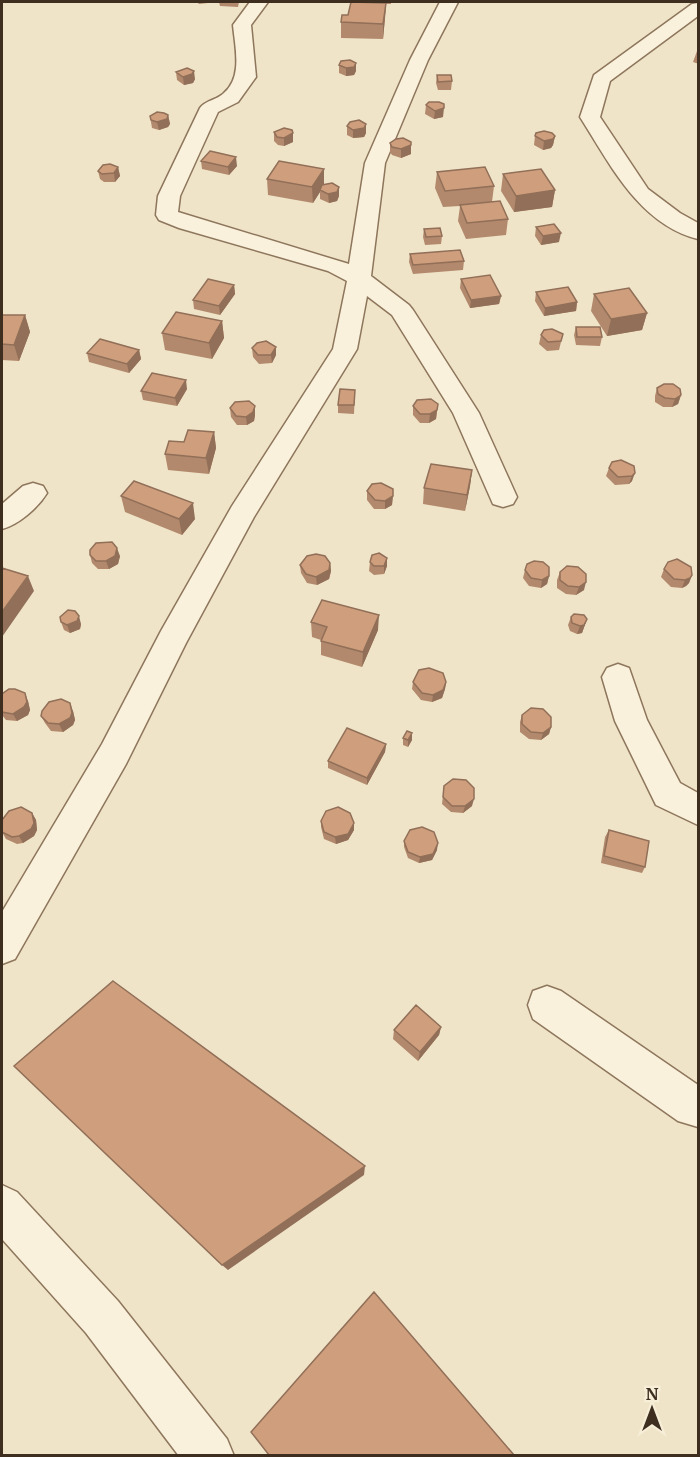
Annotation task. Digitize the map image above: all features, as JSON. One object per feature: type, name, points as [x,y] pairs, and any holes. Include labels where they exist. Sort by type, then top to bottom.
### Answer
[{"type":"street","points":[[259,2],[242,25],[246,77],[231,98],[210,108],[169,196],[167,215],[187,223],[336,266],[358,278],[401,310],[466,413],[503,497]]},
{"type":"street","points":[[2,946],[114,754],[172,640],[242,513],[345,349],[375,163],[419,60],[449,2]]},
{"type":"street","points":[[699,8],[602,79],[590,117],[640,193],[672,218],[699,232]]},
{"type":"street","points":[[2,519],[33,493]]},
{"type":"street","points":[[618,677],[631,721],[668,794],[699,810]]},
{"type":"street","points":[[547,1005],[693,1106],[699,1107]]},
{"type":"street","points":[[2,1207],[102,1317],[210,1455]]},
{"type":"building","points":[[351,2],[386,3],[383,24],[341,22],[342,15],[348,15]]},
{"type":"building","points":[[350,60],[356,63],[354,67],[346,68],[339,65],[341,61]]},
{"type":"building","points":[[187,68],[194,71],[192,74],[183,77],[176,72]]},
{"type":"building","points":[[437,75],[451,75],[452,81],[438,82]]},
{"type":"building","points":[[429,102],[444,104],[444,108],[435,111],[426,105]]},
{"type":"building","points":[[157,112],[168,115],[167,119],[157,122],[151,120],[150,116]]},
{"type":"building","points":[[359,120],[366,124],[364,128],[353,130],[347,126],[350,122]]},
{"type":"building","points":[[284,128],[292,130],[293,133],[284,138],[277,137],[274,132]]},
{"type":"building","points":[[544,131],[555,136],[553,139],[544,141],[535,136],[536,133]]},
{"type":"building","points":[[403,138],[411,142],[411,145],[401,149],[392,147],[390,143]]},
{"type":"building","points":[[210,151],[236,157],[228,167],[201,161]]},
{"type":"building","points":[[279,161],[324,169],[312,187],[267,179]]},
{"type":"building","points":[[110,164],[118,167],[114,173],[102,174],[98,171],[103,165]]},
{"type":"building","points":[[485,167],[494,186],[445,191],[437,172]]},
{"type":"building","points":[[541,169],[555,190],[516,196],[503,174]]},
{"type":"building","points":[[332,183],[339,187],[337,192],[328,194],[320,190],[322,185]]},
{"type":"building","points":[[500,201],[508,219],[467,223],[460,205]]},
{"type":"building","points":[[554,224],[561,233],[543,236],[536,227]]},
{"type":"building","points":[[440,228],[442,236],[426,237],[424,229]]},
{"type":"building","points":[[460,250],[464,261],[413,265],[410,254]]},
{"type":"building","points":[[490,275],[501,296],[471,300],[461,279]]},
{"type":"building","points":[[208,279],[234,285],[219,306],[193,300]]},
{"type":"building","points":[[568,287],[577,302],[545,308],[536,292]]},
{"type":"building","points":[[629,288],[647,313],[611,319],[594,294]]},
{"type":"building","points":[[176,312],[222,321],[209,343],[162,333]]},
{"type":"building","points":[[2,315],[25,315],[14,345],[2,344]]},
{"type":"building","points":[[576,327],[600,327],[602,337],[577,337]]},
{"type":"building","points":[[552,329],[563,334],[561,341],[548,342],[541,335],[544,330]]},
{"type":"building","points":[[100,339],[139,350],[127,364],[87,353]]},
{"type":"building","points":[[266,341],[276,347],[271,355],[258,355],[252,348],[257,343]]},
{"type":"building","points":[[152,373],[186,380],[175,398],[141,391]]},
{"type":"building","points":[[664,384],[673,384],[680,389],[681,395],[675,399],[665,398],[658,394],[657,388]]},
{"type":"building","points":[[340,389],[355,390],[354,405],[338,405]]},
{"type":"building","points":[[431,399],[438,404],[437,410],[430,414],[420,414],[413,406],[417,400]]},
{"type":"building","points":[[249,401],[255,406],[253,412],[246,417],[236,416],[230,408],[235,402]]},
{"type":"building","points":[[188,430],[214,432],[206,458],[165,454],[169,441],[184,442]]},
{"type":"building","points":[[621,460],[634,466],[635,473],[632,476],[618,477],[609,468],[612,462]]},
{"type":"building","points":[[431,464],[472,470],[467,495],[424,488]]},
{"type":"building","points":[[134,481],[193,503],[179,519],[121,496]]},
{"type":"building","points":[[381,483],[393,489],[393,496],[385,501],[375,500],[367,491],[372,484]]},
{"type":"building","points":[[112,542],[117,548],[115,556],[106,561],[96,561],[90,555],[90,550],[96,543]]},
{"type":"building","points":[[379,553],[387,558],[384,566],[374,566],[370,562],[372,555]]},
{"type":"building","points":[[316,554],[325,556],[330,563],[329,570],[316,577],[306,574],[300,565],[307,556]]},
{"type":"building","points":[[677,559],[691,567],[690,578],[674,579],[664,569],[668,562]]},
{"type":"building","points":[[534,561],[543,562],[549,567],[549,576],[542,580],[531,578],[525,570],[527,564]]},
{"type":"building","points":[[567,566],[578,567],[586,574],[586,582],[579,587],[568,586],[560,580],[560,572]]},
{"type":"building","points":[[2,568],[28,576],[2,612]]},
{"type":"building","points":[[322,600],[379,615],[363,652],[321,641],[327,627],[311,622]]},
{"type":"building","points":[[68,610],[75,611],[79,616],[77,621],[67,625],[61,622],[60,617]]},
{"type":"building","points":[[574,614],[584,615],[587,619],[584,625],[572,623],[571,617]]},
{"type":"building","points":[[429,668],[443,673],[446,682],[443,690],[433,695],[422,693],[413,682],[419,670]]},
{"type":"building","points":[[9,689],[25,693],[27,702],[24,707],[13,714],[2,712],[2,694]]},
{"type":"building","points":[[61,699],[70,703],[72,713],[70,718],[59,724],[48,723],[41,716],[42,711],[49,702]]},
{"type":"building","points":[[531,708],[543,709],[551,717],[551,727],[543,733],[531,732],[522,724],[522,715]]},
{"type":"building","points":[[347,728],[386,744],[367,778],[328,761]]},
{"type":"building","points":[[407,731],[412,733],[408,740],[403,738]]},
{"type":"building","points":[[453,779],[466,780],[474,788],[474,799],[465,806],[452,806],[443,797],[444,786]]},
{"type":"building","points":[[21,807],[32,813],[34,823],[31,829],[12,837],[2,832],[2,820],[9,811]]},
{"type":"building","points":[[338,807],[350,813],[354,823],[348,834],[335,837],[324,832],[321,821],[326,811]]},
{"type":"building","points":[[422,827],[434,832],[438,843],[433,854],[420,857],[408,852],[404,841],[410,830]]},
{"type":"building","points":[[609,830],[649,841],[645,867],[604,856]]},
{"type":"building","points":[[113,981],[365,1166],[222,1265],[14,1066]]},
{"type":"building","points":[[416,1005],[441,1027],[420,1052],[394,1030]]},
{"type":"building","points":[[374,1292],[514,1455],[269,1455],[251,1432]]}]
